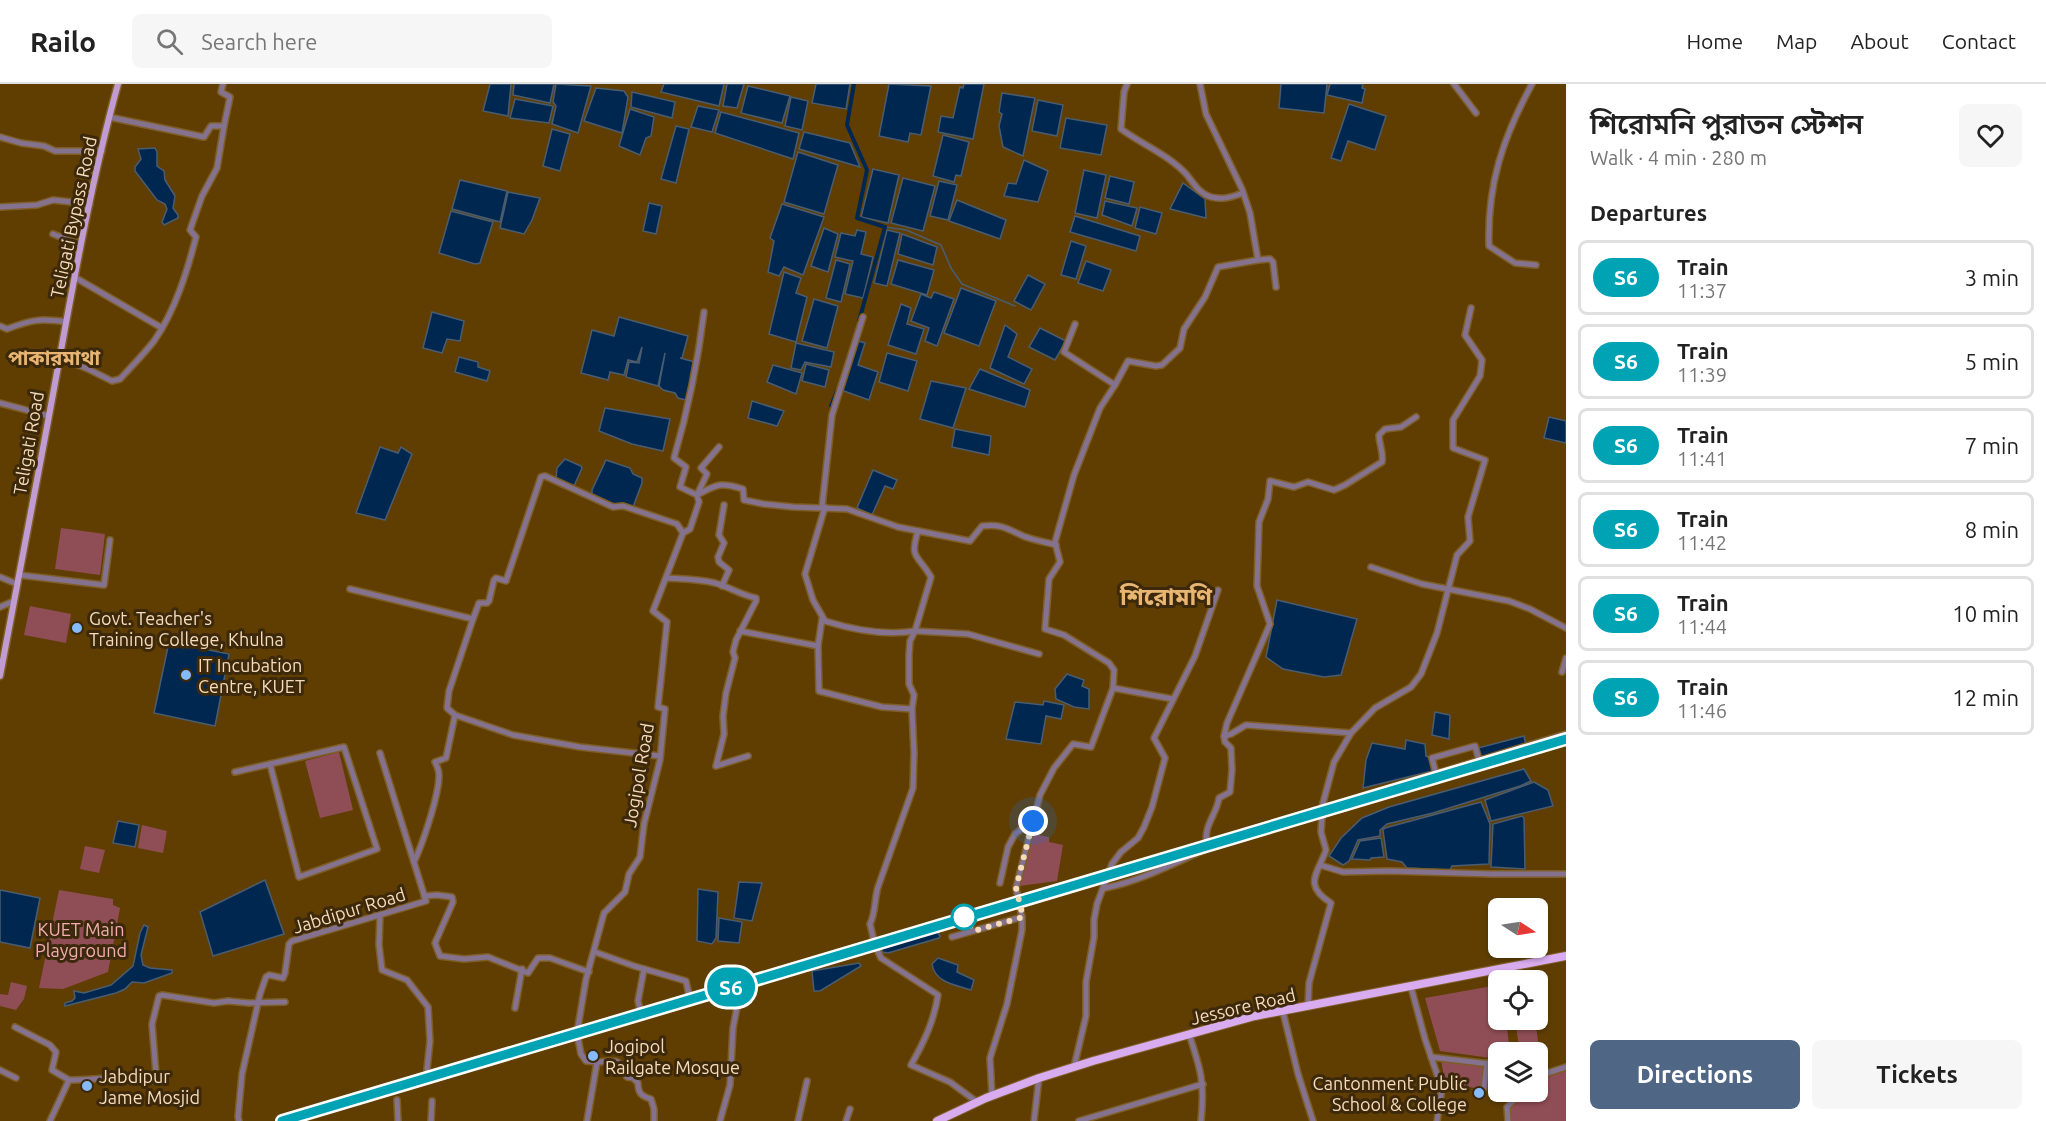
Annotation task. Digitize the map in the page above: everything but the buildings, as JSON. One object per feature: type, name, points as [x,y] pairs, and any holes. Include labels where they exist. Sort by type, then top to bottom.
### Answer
[{"type":"highway","name":"Jessore Road","points":[[937,1121],[977,1102],[1038,1078],[1255,1016],[1566,956]]},
{"type":"main road","name":"Teligati Bypass Road","points":[[58,357],[118,84]]},
{"type":"main road","name":"Teligati Road","points":[[0,676],[58,357]]},
{"type":"street","points":[[58,357],[112,381],[120,379],[154,341],[162,328],[174,304],[192,255],[196,237],[190,230],[202,196],[217,168],[230,97],[221,92],[223,84]]},
{"type":"street","points":[[1127,84],[1124,92],[1121,129],[1154,148],[1186,173],[1196,188],[1209,196],[1228,199],[1243,193]]},
{"type":"street","points":[[1200,84],[1206,114],[1250,213],[1258,260]]},
{"type":"street","points":[[1454,84],[1476,113]]},
{"type":"street","points":[[1532,84],[1500,154],[1490,198],[1488,233],[1489,246],[1515,263],[1536,265]]},
{"type":"street","points":[[110,117],[204,137],[211,126],[224,126]]},
{"type":"street","points":[[0,137],[44,146],[55,152],[102,151]]},
{"type":"street","points":[[0,207],[37,205],[53,200],[90,204]]},
{"type":"street","points":[[53,234],[81,244]]},
{"type":"street","points":[[992,1096],[990,1058],[1014,978],[1023,917],[1016,888],[1040,795],[1054,768],[1073,744],[1091,747],[1113,688],[1114,670],[1109,663],[1064,635],[1045,629],[1049,579],[1060,562],[1055,542],[1078,465],[1100,408],[1128,360],[1156,366],[1162,365],[1180,348],[1184,328],[1205,297],[1218,267],[1270,259],[1273,262],[1276,287]]},
{"type":"street","points":[[76,278],[162,328]]},
{"type":"street","points":[[1308,1007],[1309,983],[1331,903],[1318,894],[1314,887],[1317,871],[1326,849],[1321,832],[1323,808],[1327,783],[1334,762],[1351,733],[1375,708],[1411,687],[1421,674],[1437,633],[1457,555],[1470,542],[1468,517],[1485,460],[1453,448],[1453,420],[1480,376],[1482,360],[1465,335],[1471,308]]},
{"type":"street","points":[[704,312],[685,422],[674,458],[686,467],[680,487],[697,495],[716,484],[730,485],[743,489],[744,500],[794,507],[847,509],[897,527],[970,541],[982,526],[998,525],[1056,546]]},
{"type":"street","points":[[863,317],[832,415],[824,507],[805,574],[813,600],[822,618],[825,621],[867,631],[899,634],[915,631],[968,634],[1039,654]]},
{"type":"street","points":[[0,326],[7,329],[31,320],[48,319],[66,322]]},
{"type":"street","points":[[1075,324],[1064,352],[1115,385]]},
{"type":"street","points":[[0,403],[49,416]]},
{"type":"street","points":[[1104,888],[1148,875],[1206,849],[1204,844],[1207,843],[1209,824],[1219,798],[1230,792],[1231,748],[1225,742],[1224,736],[1232,710],[1270,624],[1257,586],[1259,522],[1268,499],[1270,481],[1294,487],[1308,482],[1334,490],[1382,462],[1379,435],[1385,429],[1401,427],[1416,417]]},
{"type":"street","name":"Jogipol Road","points":[[597,1062],[585,1061],[580,1054],[577,1033],[583,996],[604,913],[625,892],[629,874],[640,857],[644,824],[660,756],[665,709],[658,707],[667,622],[653,611],[683,533],[690,529],[699,502],[697,495],[707,474],[701,468],[719,447]]},
{"type":"street","points":[[660,756],[580,747],[513,735],[455,715],[447,708],[449,691],[478,603],[487,603],[496,578],[506,581],[542,477],[545,476],[613,507],[622,506],[677,524],[683,533]]},
{"type":"street","points":[[722,586],[729,570],[718,557],[724,543],[719,535],[724,505]]},
{"type":"street","points":[[918,531],[912,548],[914,555],[931,577],[910,641],[909,684],[914,695],[912,709],[915,753],[913,788],[878,887],[875,897],[876,913],[870,924],[881,958],[938,995],[935,1013],[926,1039],[911,1065],[950,1082],[977,1102]]},
{"type":"street","points":[[19,575],[104,585],[110,540]]},
{"type":"street","points":[[1371,567],[1422,584],[1509,601],[1566,628]]},
{"type":"street","points":[[0,576],[17,584]]},
{"type":"street","points":[[666,578],[699,580],[722,586],[743,596],[756,598],[736,640],[733,652],[735,658],[723,716],[724,734],[716,766],[748,756]]},
{"type":"street","points":[[350,589],[473,619]]},
{"type":"street","points":[[1074,1067],[1086,1016],[1086,981],[1097,904],[1112,864],[1121,852],[1138,838],[1152,807],[1165,758],[1154,738],[1195,656],[1218,590]]},
{"type":"street","points":[[0,607],[14,600]]},
{"type":"street","points":[[822,618],[818,646],[819,691],[882,706],[912,709]]},
{"type":"street","points":[[740,631],[818,646]]},
{"type":"street","points":[[1562,672],[1566,658]]},
{"type":"street","points":[[1113,688],[1173,699]]},
{"type":"street","points":[[414,862],[423,842],[437,787],[439,774],[435,762],[446,758],[455,715]]},
{"type":"street","points":[[1224,736],[1246,725],[1351,733]]},
{"type":"street","points":[[1323,808],[1566,734]]},
{"type":"street","points":[[1436,774],[1432,758],[1475,746],[1479,760]]},
{"type":"street","points":[[235,772],[344,747],[377,849],[299,877],[270,764]]},
{"type":"street","name":"Jabdipur Road","points":[[239,1121],[242,1074],[258,1003],[266,977],[283,978],[291,941],[426,901],[380,753]]},
{"type":"street","points":[[1000,883],[1008,847],[1015,834],[1033,821]]},
{"type":"street","points":[[1320,865],[1343,872],[1566,874]]},
{"type":"street","points":[[424,896],[452,897],[453,902],[435,943],[440,956],[464,959],[488,957],[528,973],[538,958],[550,958],[589,972]]},
{"type":"street","points":[[380,915],[379,945],[382,970],[407,980],[428,1006],[430,1041],[427,1069]]},
{"type":"street","points":[[952,938],[1023,917]]},
{"type":"street","points":[[595,952],[686,981],[689,995]]},
{"type":"street","points":[[515,1008],[522,969]]},
{"type":"street","points":[[640,1009],[639,995],[644,969]]},
{"type":"street","points":[[1411,987],[1442,1089],[1437,1121]]},
{"type":"street","points":[[720,1121],[730,1085],[733,1028],[738,1002],[735,992]]},
{"type":"street","points":[[15,1027],[50,1045],[56,1052],[52,1070],[69,1080],[114,1078],[151,1081],[156,1074],[152,1024],[159,996],[214,1003],[228,1000],[258,1003],[285,1002]]},
{"type":"street","points":[[1283,1012],[1298,1074],[1313,1121]]},
{"type":"street","points":[[1189,1034],[1202,1073],[1201,1121]]},
{"type":"street","points":[[1431,1057],[1487,1063],[1484,1088]]},
{"type":"street","points":[[587,1121],[597,1062],[622,1064],[627,1077],[633,1078],[638,1083],[638,1090],[642,1096],[651,1099],[654,1121]]},
{"type":"street","points":[[1548,1073],[1566,1067]]},
{"type":"street","points":[[0,1070],[16,1078]]},
{"type":"street","points":[[1033,1121],[1038,1078]]},
{"type":"street","points":[[50,1121],[69,1080]]},
{"type":"street","points":[[798,1121],[807,1081]]},
{"type":"street","points":[[1079,1121],[1203,1084]]},
{"type":"street","points":[[397,1100],[398,1121]]},
{"type":"street","points":[[431,1121],[432,1101]]},
{"type":"street","points":[[1508,1121],[1507,1107],[1512,1102]]},
{"type":"street","points":[[846,1121],[850,1110]]},
{"type":"green space","points":[[61,528],[105,534],[100,575],[55,569]]},
{"type":"green space","points":[[30,606],[71,614],[66,643],[24,635]]},
{"type":"green space","points":[[339,752],[353,810],[320,818],[305,761]]},
{"type":"green space","points":[[142,825],[167,831],[163,853],[138,848]]},
{"type":"green space","points":[[1033,834],[1049,837],[1049,842],[1063,845],[1057,881],[1019,886]]},
{"type":"green space","points":[[85,846],[105,850],[99,873],[80,869]]},
{"type":"green space","name":"KUET Main Playground","points":[[59,890],[113,899],[113,905],[120,908],[108,972],[63,989],[39,988]]},
{"type":"green space","points":[[11,982],[27,986],[24,999],[16,1010],[0,1006],[0,994],[8,995]]},
{"type":"green space","points":[[1488,987],[1488,1030],[1507,1030],[1509,1042],[1488,1042],[1488,1058],[1440,1051],[1425,998]]},
{"type":"green space","points":[[1517,1030],[1536,1030],[1538,1042],[1518,1042]]},
{"type":"green space","points":[[1441,1060],[1486,1062],[1481,1089],[1445,1083]]},
{"type":"green space","points":[[1566,1071],[1566,1121],[1510,1121],[1509,1108],[1515,1102],[1548,1102],[1548,1077]]},
{"type":"water","points":[[490,84],[511,84],[508,116],[483,111]]},
{"type":"water","points":[[514,84],[554,84],[550,103],[513,95]]},
{"type":"water","points":[[556,84],[591,86],[578,133],[552,124],[556,106],[553,102]]},
{"type":"water","points":[[664,84],[724,84],[719,106],[661,92]]},
{"type":"water","points":[[727,84],[744,84],[737,108],[723,106]]},
{"type":"water","points":[[816,84],[850,84],[846,109],[812,103]]},
{"type":"water","points":[[889,84],[931,86],[921,135],[910,133],[908,142],[879,136]]},
{"type":"water","points":[[964,84],[984,84],[973,139],[938,132],[941,116],[953,118],[960,87],[963,88]]},
{"type":"water","points":[[1281,84],[1327,84],[1324,113],[1279,108]]},
{"type":"water","points":[[1330,84],[1363,84],[1362,88],[1365,89],[1362,103],[1327,95]]},
{"type":"water","points":[[748,86],[790,96],[782,123],[741,113]]},
{"type":"water","points":[[596,88],[624,91],[628,97],[622,133],[584,121]]},
{"type":"water","points":[[632,92],[675,102],[672,118],[631,107]]},
{"type":"water","points":[[1002,93],[1035,98],[1023,156],[1003,147],[999,126],[1002,114],[999,112]]},
{"type":"water","points":[[791,97],[808,101],[802,130],[785,126]]},
{"type":"water","points":[[515,99],[553,106],[549,123],[510,118]]},
{"type":"water","points":[[1038,100],[1063,105],[1057,136],[1032,131]]},
{"type":"water","points":[[1349,104],[1386,116],[1375,150],[1348,141],[1341,161],[1331,158]]},
{"type":"water","points":[[698,106],[719,110],[712,132],[691,127]]},
{"type":"water","points":[[630,109],[654,117],[651,136],[646,138],[640,155],[619,146]]},
{"type":"water","points":[[721,112],[799,133],[793,159],[715,133]]},
{"type":"water","points":[[1066,118],[1107,125],[1101,155],[1060,148]]},
{"type":"water","points":[[676,126],[689,129],[676,183],[661,179]]},
{"type":"water","points":[[552,129],[570,134],[560,171],[543,166]]},
{"type":"water","points":[[804,132],[850,143],[860,167],[799,149]]},
{"type":"water","points":[[943,135],[969,142],[961,176],[956,175],[954,182],[933,176]]},
{"type":"water","points":[[155,148],[157,166],[164,171],[165,180],[175,196],[173,208],[178,215],[178,218],[164,225],[162,222],[167,209],[165,204],[157,200],[135,171],[141,159],[138,149]]},
{"type":"water","points":[[798,152],[838,165],[824,214],[784,202]]},
{"type":"water","points":[[1024,160],[1048,171],[1038,202],[1004,196],[1008,183],[1016,184]]},
{"type":"water","points":[[873,169],[899,175],[888,223],[861,217]]},
{"type":"water","points":[[1084,170],[1106,175],[1097,218],[1075,213]]},
{"type":"water","points":[[1110,176],[1134,182],[1129,204],[1105,198]]},
{"type":"water","points":[[903,178],[935,186],[923,231],[891,223]]},
{"type":"water","points":[[460,180],[507,191],[500,222],[452,209]]},
{"type":"water","points":[[939,181],[957,185],[948,220],[930,216]]},
{"type":"water","points":[[1183,183],[1205,199],[1206,218],[1170,209]]},
{"type":"water","points":[[508,192],[540,198],[524,234],[500,228]]},
{"type":"water","points":[[957,200],[1006,220],[1000,239],[949,221]]},
{"type":"water","points":[[1105,201],[1137,208],[1132,226],[1102,215]]},
{"type":"water","points":[[649,203],[662,206],[656,234],[643,231]]},
{"type":"water","points":[[782,204],[824,217],[803,275],[784,267],[779,276],[768,272],[774,241],[770,238]]},
{"type":"water","points":[[1140,207],[1162,213],[1156,234],[1135,228]]},
{"type":"water","points":[[451,211],[493,222],[480,263],[475,264],[439,253]]},
{"type":"water","points":[[1075,216],[1140,236],[1136,251],[1070,232]]},
{"type":"water","points":[[824,228],[838,234],[828,272],[811,266]]},
{"type":"water","points":[[857,230],[866,232],[861,254],[873,257],[863,298],[845,294],[853,261],[835,257],[841,233],[855,236]]},
{"type":"water","points":[[887,230],[900,233],[887,286],[874,283]]},
{"type":"water","points":[[902,234],[937,247],[933,265],[898,254]]},
{"type":"water","points":[[1071,241],[1086,246],[1076,279],[1061,275]]},
{"type":"water","points":[[836,260],[850,264],[841,302],[826,298]]},
{"type":"water","points":[[898,260],[934,270],[927,295],[891,284]]},
{"type":"water","points":[[1086,261],[1111,270],[1103,291],[1078,283]]},
{"type":"water","points":[[784,272],[801,278],[796,293],[807,297],[796,342],[769,334]]},
{"type":"water","points":[[1028,275],[1045,284],[1031,310],[1014,301]]},
{"type":"water","points":[[961,288],[996,301],[979,346],[944,333]]},
{"type":"water","points":[[934,292],[954,299],[937,346],[925,341],[929,328],[911,321],[921,294],[931,298]]},
{"type":"water","points":[[814,299],[838,306],[827,348],[802,341]]},
{"type":"water","points":[[901,304],[911,308],[907,324],[924,329],[916,354],[888,345]]},
{"type":"water","points":[[432,312],[464,321],[460,341],[447,339],[442,353],[423,348]]},
{"type":"water","points":[[619,317],[688,336],[682,358],[680,358],[695,362],[686,400],[678,398],[675,393],[663,390],[659,386],[665,353],[658,386],[626,377],[629,362],[639,363],[642,347],[637,362],[628,360],[624,375],[610,372],[608,380],[581,373],[592,330],[614,336]]},
{"type":"water","points":[[1005,325],[1017,334],[1008,357],[1032,369],[1024,384],[990,368]]},
{"type":"water","points":[[1040,328],[1066,341],[1055,360],[1029,347]]},
{"type":"water","points":[[858,341],[865,343],[858,365],[878,372],[869,400],[841,390]]},
{"type":"water","points":[[796,343],[834,352],[831,367],[805,362],[801,370],[791,368]]},
{"type":"water","points":[[887,353],[917,361],[908,391],[879,382]]},
{"type":"water","points":[[459,357],[478,362],[478,367],[490,371],[487,381],[455,372]]},
{"type":"water","points":[[806,364],[829,370],[825,387],[802,381]]},
{"type":"water","points":[[773,365],[802,373],[796,394],[767,382]]},
{"type":"water","points":[[980,369],[1030,390],[1025,407],[969,389]]},
{"type":"water","points":[[931,381],[966,388],[953,428],[920,419]]},
{"type":"water","points":[[752,401],[784,411],[777,426],[748,418]]},
{"type":"water","points":[[605,408],[670,419],[663,451],[632,444],[599,431]]},
{"type":"water","points":[[1549,417],[1566,421],[1566,443],[1544,438]]},
{"type":"water","points":[[955,429],[991,436],[989,455],[952,447]]},
{"type":"water","points":[[380,447],[398,453],[401,447],[412,454],[385,520],[356,513]]},
{"type":"water","points":[[565,459],[582,468],[574,486],[556,479],[557,468]]},
{"type":"water","points":[[606,460],[630,468],[633,474],[642,478],[633,507],[612,505],[592,496],[592,490]]},
{"type":"water","points":[[873,470],[897,480],[893,489],[885,486],[872,515],[857,508]]},
{"type":"water","points":[[1277,600],[1357,619],[1341,675],[1324,677],[1283,669],[1266,657]]},
{"type":"water","points":[[169,642],[229,654],[215,726],[154,713]]},
{"type":"water","points":[[1067,674],[1084,680],[1082,686],[1089,689],[1089,709],[1074,707],[1056,699],[1055,689]]},
{"type":"water","points":[[1044,701],[1064,705],[1061,719],[1046,716],[1041,744],[1006,739],[1015,702],[1043,705]]},
{"type":"water","points":[[1435,712],[1450,715],[1449,739],[1432,735]]},
{"type":"water","points":[[1524,736],[1526,745],[1480,757],[1478,748]]},
{"type":"water","points":[[1406,740],[1425,744],[1426,756],[1432,759],[1432,771],[1363,788],[1366,760],[1372,743],[1405,749]]},
{"type":"water","points":[[1524,769],[1531,781],[1520,786],[1433,813],[1387,824],[1380,830],[1380,836],[1358,840],[1349,861],[1343,865],[1329,856],[1341,838],[1362,818],[1389,807]]},
{"type":"water","points":[[1534,782],[1548,790],[1553,806],[1491,821],[1485,800]]},
{"type":"water","points":[[1481,802],[1490,824],[1489,864],[1452,866],[1450,870],[1407,868],[1402,862],[1387,859],[1383,830],[1385,828]]},
{"type":"water","points":[[1522,816],[1524,818],[1525,869],[1491,867],[1493,824]]},
{"type":"water","points":[[118,821],[139,825],[135,847],[113,843]]},
{"type":"water","points":[[1381,838],[1384,857],[1370,860],[1352,859],[1360,841]]},
{"type":"water","points":[[265,880],[284,934],[213,956],[200,912]]},
{"type":"water","points":[[739,882],[762,883],[752,921],[734,918]]},
{"type":"water","points":[[698,889],[718,892],[716,938],[712,944],[697,941]]},
{"type":"water","points":[[0,890],[40,898],[30,948],[0,942]]},
{"type":"water","points":[[719,918],[742,922],[739,943],[718,941]]},
{"type":"water","points":[[144,925],[148,927],[141,955],[143,965],[172,970],[172,973],[144,983],[132,982],[125,989],[116,993],[65,1006],[65,1003],[75,998],[74,991],[84,993],[111,985],[133,966]]},
{"type":"water","points":[[937,932],[939,938],[888,953],[882,952],[881,947]]},
{"type":"water","points":[[938,958],[958,965],[957,972],[974,980],[971,990],[947,982],[937,975],[932,964]]},
{"type":"water","points":[[859,963],[861,966],[820,991],[814,991],[812,971]]},
{"type":"waterway","points":[[854,84],[847,125],[867,170],[857,218],[885,227],[859,321]]},
{"type":"waterway","points":[[885,227],[906,230],[941,245],[951,268],[962,284],[1015,306]]},
{"type":"waterway","points":[[831,406],[837,391]]},
{"type":"railway","points":[[282,1121],[1566,739]]},
{"type":"train","name":"S6","points":[[282,1121],[1566,739]]},
{"type":"place","name":"Govt. Teacher's Training College, Khulna","points":[[77,628]]},
{"type":"place","name":"IT Incubation Centre, KUET","points":[[186,675]]},
{"type":"place","name":"Jogipol Railgate Mosque","points":[[593,1056]]},
{"type":"place","name":"Jabdipur Jame Mosjid","points":[[87,1086]]},
{"type":"place","name":"Cantonment Public School & College","points":[[1479,1093]]},
{"type":"district","name":"পাকারমাথা","points":[[54,357]]},
{"type":"district","name":"শিরোমণি","points":[[1166,596]]},
{"type":"route","points":[[964,917],[974,931],[1023,917],[1016,888],[1033,821]]}]
